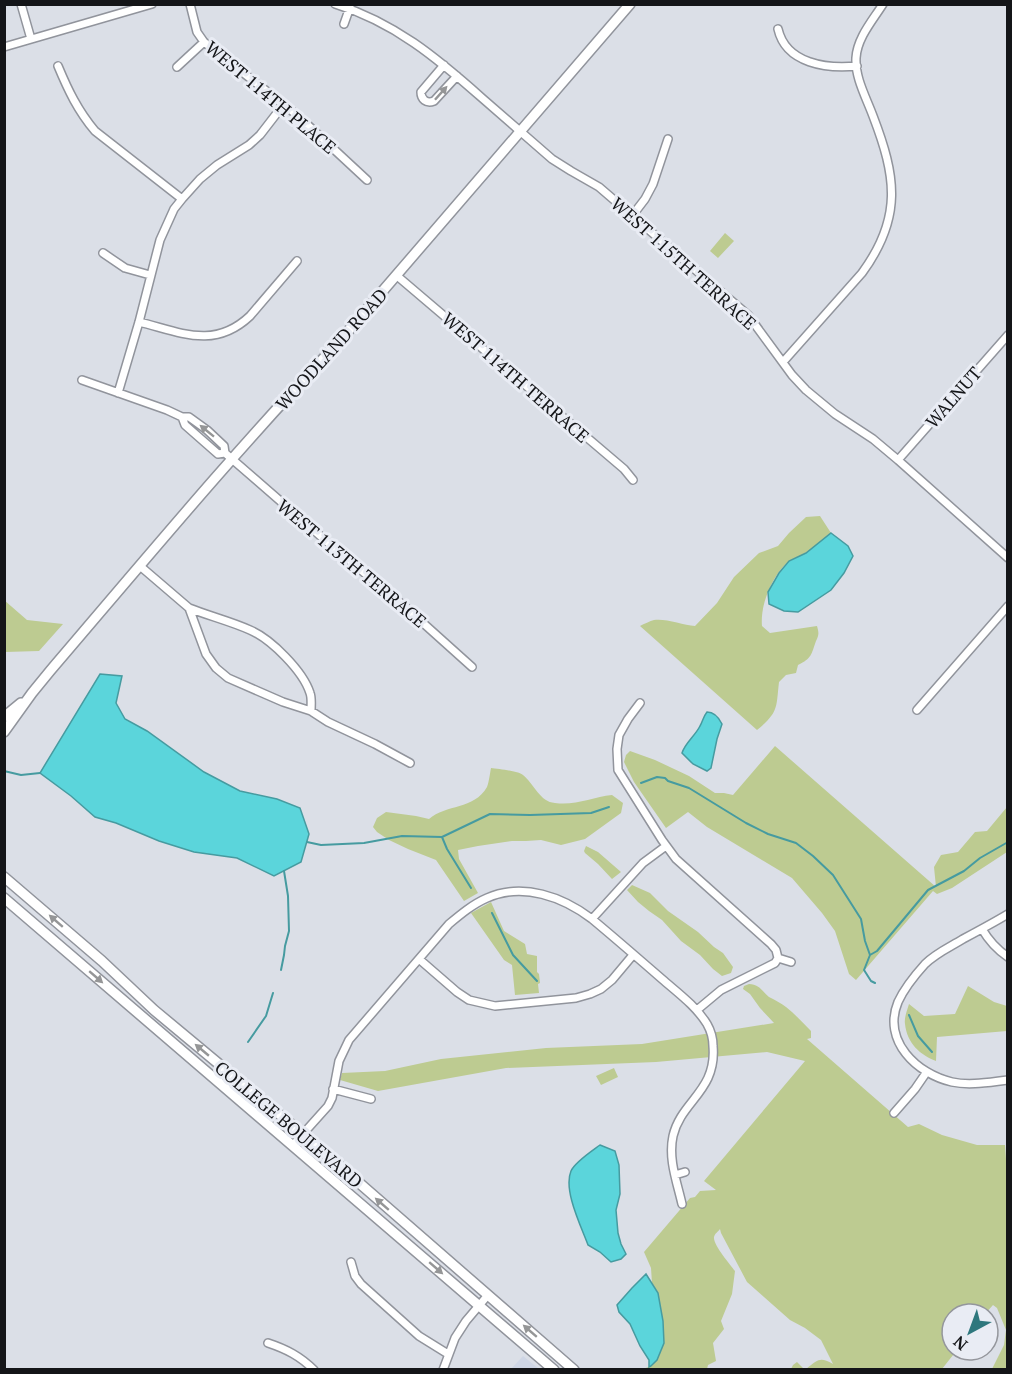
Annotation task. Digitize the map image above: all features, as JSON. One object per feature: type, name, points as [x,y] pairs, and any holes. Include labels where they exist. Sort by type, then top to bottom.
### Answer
[{"type":"main road","name":"WOODLAND ROAD","points":[[4,732],[32,693],[140,566],[229,456],[337,344],[630,4]]},
{"type":"main road","name":"WOODLAND ROAD","points":[[4,717],[32,693]]},
{"type":"main road","name":"COLLEGE BOULEVARD","points":[[4,876],[102,961],[154,1010],[303,1134],[574,1370]]},
{"type":"main road","name":"COLLEGE BOULEVARD","points":[[4,898],[554,1370]]},
{"type":"street","points":[[21,4],[31,39]]},
{"type":"street","points":[[4,46],[152,4]]},
{"type":"street","name":"WEST 114TH PLACE","points":[[190,4],[197,32],[204,42],[284,104],[367,180]]},
{"type":"street","name":"WEST 115TH TERRACE","points":[[335,4],[350,7],[377,20],[424,48],[552,159],[599,187],[748,315],[792,375],[821,404],[873,439],[1008,558]]},
{"type":"street","points":[[783,362],[862,273],[881,242],[890,216],[892,184],[890,168],[858,74],[856,57],[859,45],[883,4]]},
{"type":"street","points":[[344,24],[350,7]]},
{"type":"street","points":[[778,29],[785,46],[795,55],[812,63],[829,67],[857,66]]},
{"type":"street","points":[[177,67],[204,42]]},
{"type":"street","points":[[444,65],[422,92],[424,100],[434,101],[457,76]]},
{"type":"street","points":[[58,66],[83,118],[95,131],[182,199]]},
{"type":"street","points":[[118,393],[164,229],[182,199],[200,179],[210,170],[249,146],[284,104]]},
{"type":"street","points":[[633,216],[653,184],[668,139]]},
{"type":"street","points":[[104,253],[125,268],[150,275]]},
{"type":"street","points":[[139,321],[190,335],[213,336],[224,333],[250,316],[297,261]]},
{"type":"street","name":"WEST 114TH TERRACE","points":[[396,275],[633,480]]},
{"type":"street","name":"WALNUT","points":[[898,460],[1008,335]]},
{"type":"street","name":"WEST 113TH TERRACE","points":[[82,380],[182,417],[189,417],[207,430],[224,446],[229,456],[472,667]]},
{"type":"street","points":[[140,566],[189,608],[250,630],[280,651],[306,684],[310,694],[311,711]]},
{"type":"street","points":[[917,710],[1008,606]]},
{"type":"street","points":[[189,608],[206,654],[221,672],[236,683],[311,711],[328,722],[410,763]]},
{"type":"street","points":[[640,703],[619,735],[618,770],[676,859],[771,945],[778,957],[775,963],[721,990],[698,1010]]},
{"type":"street","points":[[592,919],[643,863],[666,846]]},
{"type":"street","points":[[293,1145],[328,1106],[332,1098],[339,1061],[349,1040],[449,924],[468,908],[489,897],[510,892],[536,892],[558,898],[576,907],[592,919],[698,1010],[711,1032],[714,1057],[710,1075],[680,1120],[671,1150],[682,1204]]},
{"type":"street","points":[[1008,914],[936,954],[924,965],[905,989],[898,1004],[895,1023],[898,1041],[909,1058],[926,1073],[943,1080],[965,1084],[1008,1080]]},
{"type":"street","points":[[982,929],[987,939],[1008,957]]},
{"type":"street","points":[[419,959],[469,1000],[495,1006],[576,998],[590,994],[612,980],[633,955]]},
{"type":"street","points":[[778,957],[791,962]]},
{"type":"street","points":[[894,1113],[926,1073]]},
{"type":"street","points":[[333,1089],[371,1099]]},
{"type":"street","points":[[675,1175],[686,1172]]},
{"type":"street","points":[[351,1262],[355,1276],[361,1284],[419,1336],[448,1354]]},
{"type":"street","points":[[443,1370],[455,1338],[488,1295]]},
{"type":"street","points":[[268,1343],[305,1361],[314,1370]]},
{"type":"shaded area","points":[[523,1356],[539,1369],[511,1369]]},
{"type":"green space","points":[[725,233],[734,241],[718,258],[710,251]]},
{"type":"green space","points":[[820,516],[831,533],[812,549],[782,568],[768,591],[762,618],[762,626],[770,633],[817,626],[818,637],[810,656],[798,665],[796,673],[786,675],[779,682],[773,714],[757,730],[640,626],[652,620],[658,620],[695,626],[717,603],[734,577],[759,553],[778,546],[806,517]]},
{"type":"green space","points":[[4,600],[27,620],[63,624],[39,651],[5,652]]},
{"type":"green space","points":[[775,746],[936,887],[934,867],[941,855],[958,852],[975,832],[987,831],[1007,807],[1007,852],[952,888],[937,894],[933,891],[856,980],[849,974],[835,931],[792,878],[707,827],[688,812],[666,828],[634,782],[624,762],[630,751],[689,776],[715,793],[733,795]]},
{"type":"green space","points":[[491,768],[523,775],[541,796],[550,802],[562,804],[612,795],[623,803],[621,813],[585,839],[561,845],[541,840],[512,841],[458,850],[459,859],[478,893],[464,901],[436,860],[389,840],[373,827],[377,818],[386,812],[429,819],[443,811],[475,800],[487,787]]},
{"type":"green space","points":[[586,846],[598,852],[621,872],[612,879],[585,853]]},
{"type":"green space","points":[[632,885],[650,893],[668,911],[723,953],[733,967],[731,973],[722,976],[681,941],[662,920],[638,902],[627,890]]},
{"type":"green space","points":[[491,902],[504,931],[525,944],[527,954],[537,956],[539,993],[515,995],[512,965],[504,960],[471,913]]},
{"type":"green space","points":[[752,984],[758,987],[793,1013],[811,1031],[811,1038],[807,1039],[908,1127],[919,1124],[942,1135],[977,1145],[1005,1145],[1007,1369],[992,1369],[996,1362],[1000,1362],[1006,1330],[1000,1315],[1000,1302],[940,1302],[940,1362],[948,1362],[942,1369],[806,1369],[820,1360],[833,1364],[821,1340],[790,1320],[747,1282],[720,1229],[714,1236],[714,1240],[735,1271],[732,1294],[721,1321],[724,1329],[713,1343],[716,1361],[708,1365],[707,1369],[643,1369],[651,1366],[658,1293],[652,1283],[651,1268],[644,1252],[690,1198],[695,1197],[700,1191],[716,1190],[704,1181],[805,1061],[767,1052],[656,1062],[506,1068],[378,1091],[340,1080],[342,1073],[385,1071],[441,1059],[546,1048],[642,1044],[774,1023],[750,994],[743,989],[744,986]]},
{"type":"green space","points":[[968,986],[994,1002],[1007,1006],[1007,1031],[937,1037],[936,1061],[915,1047],[908,1037],[905,1019],[909,1004],[924,1016],[955,1014]]},
{"type":"green space","points":[[614,1068],[618,1077],[601,1085],[596,1076]]},
{"type":"green space","points":[[797,1362],[806,1369],[791,1369]]},
{"type":"water","points":[[831,533],[848,546],[853,556],[831,590],[798,612],[784,611],[769,604],[768,592],[789,561],[806,553]]},
{"type":"water","points":[[100,674],[122,676],[116,703],[125,719],[147,731],[204,772],[240,791],[277,799],[300,808],[309,834],[301,862],[274,876],[237,858],[194,852],[159,841],[95,817],[40,773]]},
{"type":"water","points":[[707,712],[716,716],[722,724],[711,768],[707,771],[693,764],[682,753]]},
{"type":"water","points":[[600,1145],[615,1151],[619,1165],[620,1194],[616,1210],[618,1233],[626,1254],[621,1259],[611,1262],[588,1245],[569,1188],[573,1168]]},
{"type":"water","points":[[646,1274],[658,1293],[664,1343],[657,1360],[649,1367],[649,1360],[617,1305]]},
{"type":"waterway","points":[[4,771],[21,775],[40,773]]},
{"type":"waterway","points":[[641,783],[657,777],[665,778],[689,788],[768,834],[796,843],[833,875],[861,919],[870,955],[877,951],[928,890],[964,871],[980,858],[1008,842]]},
{"type":"waterway","points":[[307,842],[321,845],[364,843],[402,836],[442,837],[490,814],[591,813],[609,807]]},
{"type":"waterway","points":[[442,837],[471,888]]},
{"type":"waterway","points":[[281,970],[289,931],[288,896],[284,871]]},
{"type":"waterway","points":[[492,913],[513,955],[537,981]]},
{"type":"waterway","points":[[870,955],[864,970],[875,983]]},
{"type":"waterway","points":[[248,1042],[266,1016],[273,993]]},
{"type":"waterway","points":[[909,1015],[918,1036],[932,1052]]}]
